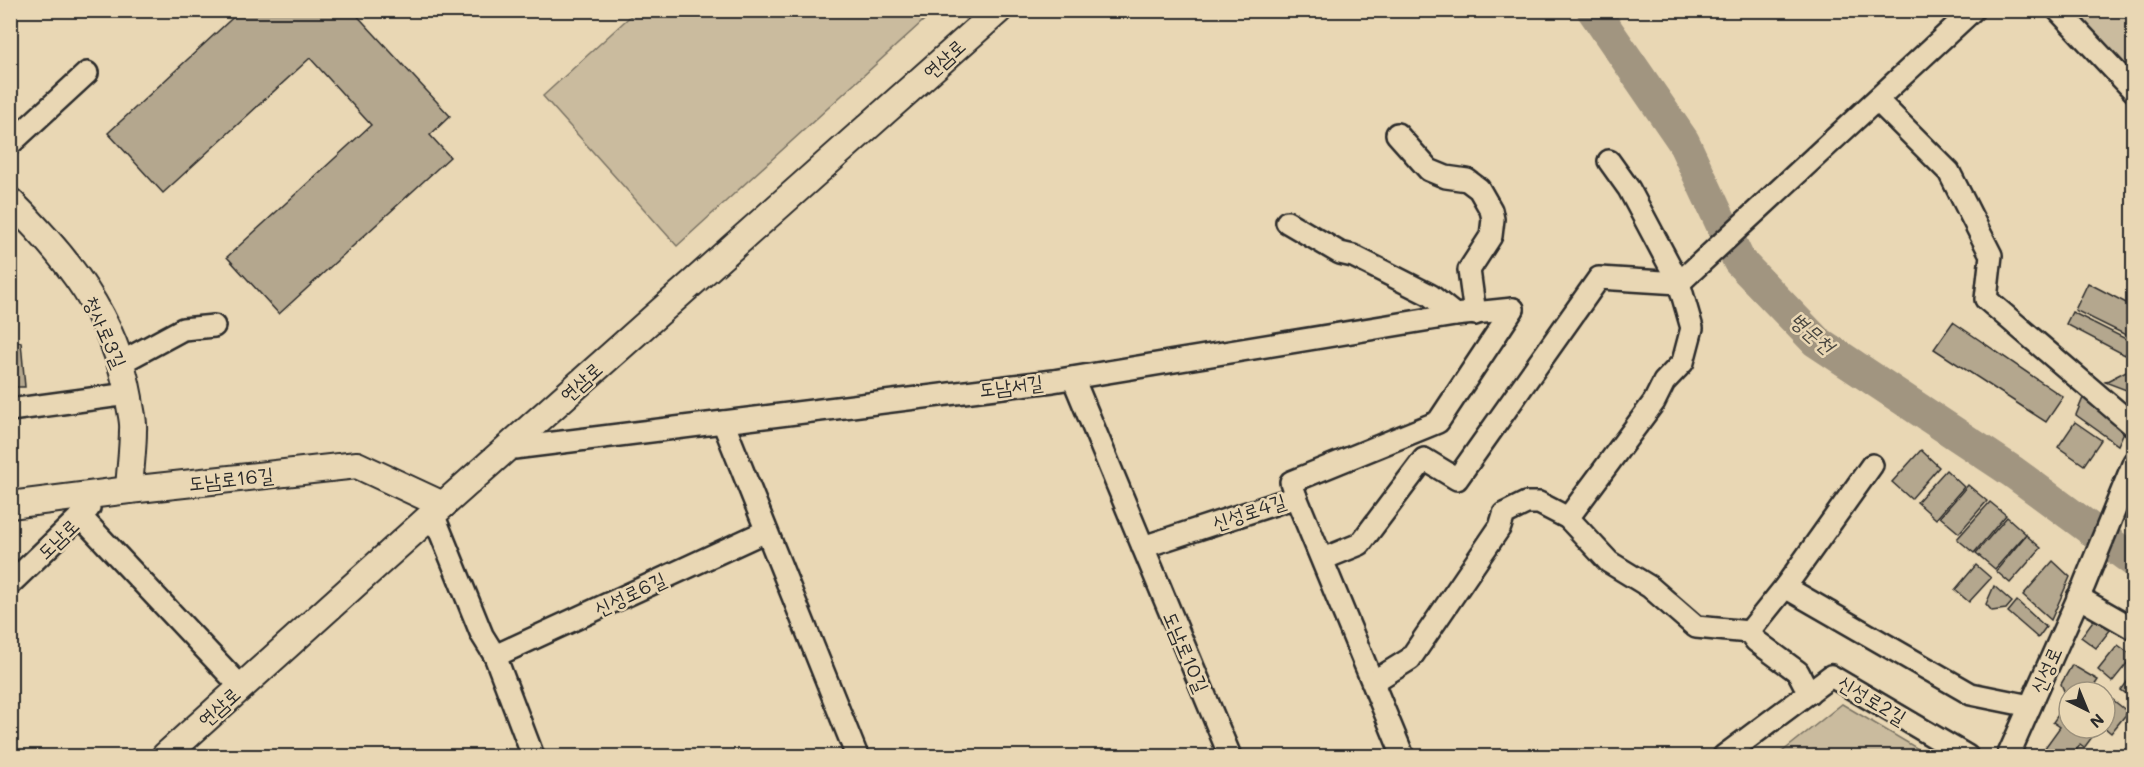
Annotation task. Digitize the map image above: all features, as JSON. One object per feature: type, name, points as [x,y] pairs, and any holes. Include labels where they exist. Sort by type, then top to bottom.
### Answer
[{"type":"main road","name":"연삼로","points":[[165,756],[999,10]]},
{"type":"main road","name":"청사로3길","points":[[10,201],[36,227],[83,283],[110,334],[128,394],[134,428],[117,491]]},
{"type":"main road","name":"도남로16길","points":[[10,506],[117,491],[357,465],[438,510]]},
{"type":"street","points":[[1323,559],[1360,544],[1424,459],[1457,479],[1599,278],[1679,283],[1973,10]]},
{"type":"street","points":[[2058,10],[2133,91]]},
{"type":"street","points":[[10,144],[87,73]]},
{"type":"street","points":[[1877,100],[1949,172],[1991,255],[1986,299],[2133,426]]},
{"type":"street","points":[[1287,222],[1340,253],[1353,256],[1465,315],[1469,270],[1491,236],[1493,219],[1491,210],[1479,189],[1467,180],[1446,177],[1429,170],[1397,134]]},
{"type":"street","points":[[1568,518],[1654,402],[1664,382],[1683,362],[1692,328],[1679,283],[1629,189],[1610,161]]},
{"type":"street","name":"도남서길","points":[[506,449],[1072,378],[1513,309],[1438,422],[1291,482],[1296,497]]},
{"type":"street","points":[[120,363],[183,329],[214,326]]},
{"type":"street","points":[[1072,378],[1143,547]]},
{"type":"street","points":[[10,410],[128,394]]},
{"type":"street","points":[[723,422],[857,756]]},
{"type":"street","points":[[2127,497],[2133,462]]},
{"type":"street","points":[[1749,632],[1785,587],[1872,465]]},
{"type":"street","name":"도남로","points":[[10,584],[80,516],[117,491]]},
{"type":"street","name":"신성로4길","points":[[1143,547],[1296,497],[1402,756]]},
{"type":"street","name":"신성로","points":[[2008,756],[2113,516],[2127,497]]},
{"type":"street","points":[[1373,682],[1410,659],[1500,527],[1504,514],[1526,503],[1539,503],[1568,518],[1609,562],[1650,587],[1696,627],[1749,632],[1756,641],[1798,672],[1809,693]]},
{"type":"street","points":[[438,510],[482,635],[495,656],[533,756]]},
{"type":"street","points":[[80,516],[241,687]]},
{"type":"street","name":"신성로6길","points":[[495,656],[766,531]]},
{"type":"street","name":"도남로10길","points":[[1143,547],[1230,756]]},
{"type":"street","points":[[1785,587],[1971,694],[2030,706]]},
{"type":"street","points":[[2081,591],[2133,629]]},
{"type":"street","name":"신성로2길","points":[[1724,756],[1831,676],[1967,756]]},
{"type":"shaded area","points":[[636,11],[934,11],[677,246],[543,96]]},
{"type":"shaded area","points":[[2058,11],[2133,11],[2133,91]]},
{"type":"shaded area","points":[[1842,704],[1930,756],[1777,756]]},
{"type":"building","points":[[241,10],[352,10],[450,116],[430,135],[450,157],[279,314],[227,257],[371,125],[310,58],[163,193],[108,133]]},
{"type":"building","points":[[2088,283],[2134,307],[2134,339],[2075,310]]},
{"type":"building","points":[[2072,312],[2132,342],[2125,355],[2066,324]]},
{"type":"building","points":[[1953,322],[2063,397],[2046,422],[1934,349]]},
{"type":"building","points":[[10,335],[12,335],[13,343],[21,342],[25,387],[15,387],[16,395],[10,396]]},
{"type":"building","points":[[2134,367],[2134,393],[2105,382]]},
{"type":"building","points":[[2083,398],[2124,432],[2118,445],[2076,415]]},
{"type":"building","points":[[2075,422],[2101,440],[2084,465],[2058,447]]},
{"type":"building","points":[[1921,450],[1939,467],[1911,499],[1892,482]]},
{"type":"building","points":[[1946,470],[1964,487],[1936,519],[1917,502]]},
{"type":"building","points":[[1968,485],[1987,501],[1959,533],[1940,517]]},
{"type":"building","points":[[1990,502],[2006,515],[1974,553],[1957,539]]},
{"type":"building","points":[[2007,517],[2026,534],[1995,569],[1976,553]]},
{"type":"building","points":[[2026,535],[2041,548],[2010,583],[1996,571]]},
{"type":"building","points":[[2053,561],[2070,577],[2051,620],[2023,595]]},
{"type":"building","points":[[1976,565],[1991,578],[1969,602],[1955,590]]},
{"type":"building","points":[[1994,586],[2012,602],[2006,609],[1992,611],[1986,604]]},
{"type":"building","points":[[2017,601],[2046,627],[2038,638],[2008,612]]},
{"type":"building","points":[[2095,618],[2111,629],[2096,648],[2081,637]]},
{"type":"building","points":[[2118,645],[2133,656],[2114,680],[2110,680],[2098,670]]},
{"type":"building","points":[[2072,665],[2098,680],[2063,680]]},
{"type":"building","points":[[2134,673],[2134,699],[2121,690]]},
{"type":"building","points":[[2117,703],[2128,712],[2117,726]]},
{"type":"building","points":[[2057,731],[2057,740],[2090,740],[2084,748],[2080,745],[2072,756],[2039,756]]},
{"type":"waterway","name":"병문천","points":[[1593,10],[1683,141],[1739,261],[1816,341],[2013,472],[2134,561]]}]
